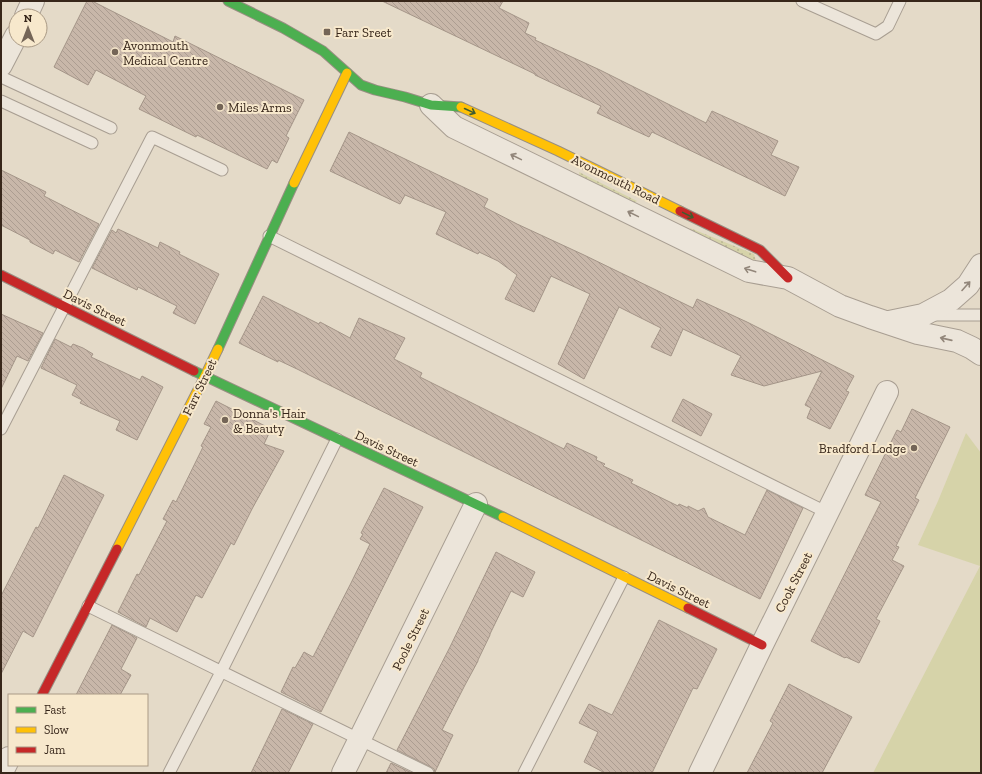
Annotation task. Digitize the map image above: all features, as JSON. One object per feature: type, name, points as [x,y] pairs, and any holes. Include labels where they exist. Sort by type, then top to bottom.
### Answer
[{"type":"street","name":"Avonmouth Road","points":[[228,1],[283,28],[323,51],[361,85],[431,105],[454,127],[667,204],[760,250],[788,278],[840,306],[918,333],[957,341],[981,354]]},
{"type":"street","points":[[1,65],[10,48]]},
{"type":"street","name":"Farr Street","points":[[43,694],[205,376],[297,176],[347,74]]},
{"type":"street","name":"Avonmouth Road","points":[[553,162],[657,226],[749,271],[788,278]]},
{"type":"street","points":[[887,323],[923,315],[951,300],[968,285],[981,265]]},
{"type":"street","name":"Davis Street","points":[[1,275],[205,376],[476,504],[762,644]]},
{"type":"street","name":"Cook Street","points":[[700,773],[887,392]]},
{"type":"street","name":"Poole Street","points":[[343,773],[476,504]]},
{"type":"lane","points":[[802,1],[876,34],[888,26],[900,1]]},
{"type":"lane","points":[[1,76],[112,128]]},
{"type":"lane","points":[[1,101],[92,143]]},
{"type":"lane","points":[[1,429],[152,137],[222,170]]},
{"type":"lane","points":[[657,226],[667,204]]},
{"type":"lane","points":[[269,236],[828,513]]},
{"type":"lane","points":[[923,315],[981,315]]},
{"type":"lane","points":[[169,773],[337,439]]},
{"type":"lane","points":[[524,773],[624,577]]},
{"type":"lane","points":[[88,606],[428,773]]},
{"type":"shaded area","points":[[579,172],[637,201],[631,205],[580,179]]},
{"type":"shaded area","points":[[690,228],[754,254],[756,261],[750,265],[692,235]]},
{"type":"shaded area","points":[[966,433],[981,453],[981,773],[873,773],[980,566],[918,545]]},
{"type":"building","name":"Miles Arms","points":[[87,1],[92,1],[173,42],[175,36],[304,100],[286,136],[289,138],[277,163],[272,160],[267,169],[139,109],[146,96],[96,70],[88,85],[54,67]]},
{"type":"building","points":[[382,1],[503,1],[499,8],[529,23],[525,33],[536,38],[535,40],[600,70],[706,123],[712,111],[778,141],[771,155],[799,167],[785,196],[652,132],[649,137],[597,113],[601,106]]},
{"type":"building","points":[[349,132],[488,199],[484,207],[517,224],[693,308],[697,299],[747,322],[854,376],[846,391],[849,392],[830,429],[807,418],[811,408],[805,405],[822,371],[764,386],[731,375],[741,356],[683,329],[671,356],[651,347],[661,328],[619,307],[584,379],[558,364],[590,294],[551,276],[534,312],[505,299],[517,275],[498,261],[479,252],[478,254],[436,234],[446,212],[405,195],[400,204],[330,171]]},
{"type":"building","points":[[1,170],[46,192],[44,196],[99,224],[79,262],[55,250],[53,254],[1,225]]},
{"type":"building","points":[[118,229],[158,248],[160,242],[180,252],[179,254],[219,274],[195,324],[173,313],[177,306],[138,287],[137,290],[92,268],[112,230],[116,233]]},
{"type":"building","points":[[263,296],[319,324],[320,322],[350,338],[359,318],[405,338],[394,359],[422,373],[420,377],[564,449],[567,443],[597,457],[596,460],[605,464],[603,466],[633,480],[631,483],[678,506],[679,504],[688,508],[688,506],[698,511],[704,508],[708,517],[745,535],[767,490],[803,508],[760,599],[297,369],[278,360],[278,362],[239,343]]},
{"type":"building","points":[[1,314],[43,333],[28,361],[17,356],[1,389]]},
{"type":"building","points":[[55,339],[71,347],[73,344],[83,348],[93,354],[91,357],[140,380],[142,376],[163,387],[137,440],[116,430],[120,421],[80,403],[82,400],[72,395],[77,385],[41,368]]},
{"type":"building","points":[[683,399],[712,414],[701,436],[672,421]]},
{"type":"building","points":[[216,401],[271,429],[264,444],[284,451],[234,545],[231,543],[202,598],[196,595],[177,632],[150,618],[146,627],[118,612],[137,574],[139,575],[167,521],[163,519],[173,500],[176,502],[203,447],[201,446],[211,427],[204,424]]},
{"type":"building","points":[[912,409],[950,427],[915,498],[919,500],[896,546],[899,547],[892,560],[904,566],[876,619],[880,621],[859,663],[846,657],[845,658],[811,641],[881,502],[865,495],[897,430],[901,432]]},
{"type":"building","points":[[64,475],[104,495],[33,637],[23,631],[1,674],[1,596],[36,527],[38,528]]},
{"type":"building","points":[[384,488],[423,507],[321,712],[281,692],[293,667],[295,668],[304,652],[313,657],[351,583],[370,544],[360,539],[363,534],[361,533]]},
{"type":"building","points":[[496,552],[535,572],[523,597],[511,591],[478,661],[442,730],[453,735],[435,772],[431,767],[397,750],[450,647]]},
{"type":"building","points":[[659,620],[717,649],[697,689],[693,688],[652,773],[605,773],[584,762],[598,732],[579,723],[589,704],[612,715]]},
{"type":"building","points":[[112,625],[137,638],[121,669],[131,675],[121,694],[77,694]]},
{"type":"building","points":[[789,684],[852,717],[822,773],[747,773],[773,723],[770,721]]},
{"type":"building","points":[[282,709],[313,724],[288,773],[251,773]]},
{"type":"building","points":[[391,763],[412,773],[386,773]]},
{"type":"traffic: fast","points":[[228,1],[283,28],[323,51],[361,85],[431,105],[461,107]]},
{"type":"traffic: fast","points":[[218,349],[294,183]]},
{"type":"traffic: fast","points":[[194,371],[503,517]]},
{"type":"traffic: slow","points":[[294,183],[347,73]]},
{"type":"traffic: slow","points":[[461,107],[558,151],[680,211]]},
{"type":"traffic: slow","points":[[117,549],[218,349]]},
{"type":"traffic: slow","points":[[503,517],[688,608]]},
{"type":"traffic: jam","points":[[680,211],[760,250],[788,278]]},
{"type":"traffic: jam","points":[[1,275],[194,371]]},
{"type":"traffic: jam","points":[[43,694],[117,549]]},
{"type":"traffic: jam","points":[[688,608],[762,645]]},
{"type":"place","name":"Farr Sreet","points":[[327,32]]},
{"type":"place","name":"Avonmouth Medical Centre","points":[[115,52]]},
{"type":"place","name":"Miles Arms","points":[[220,107]]},
{"type":"place","name":"Donna's Hair & Beauty","points":[[225,420]]},
{"type":"place","name":"Bradford Lodge","points":[[914,448]]}]
